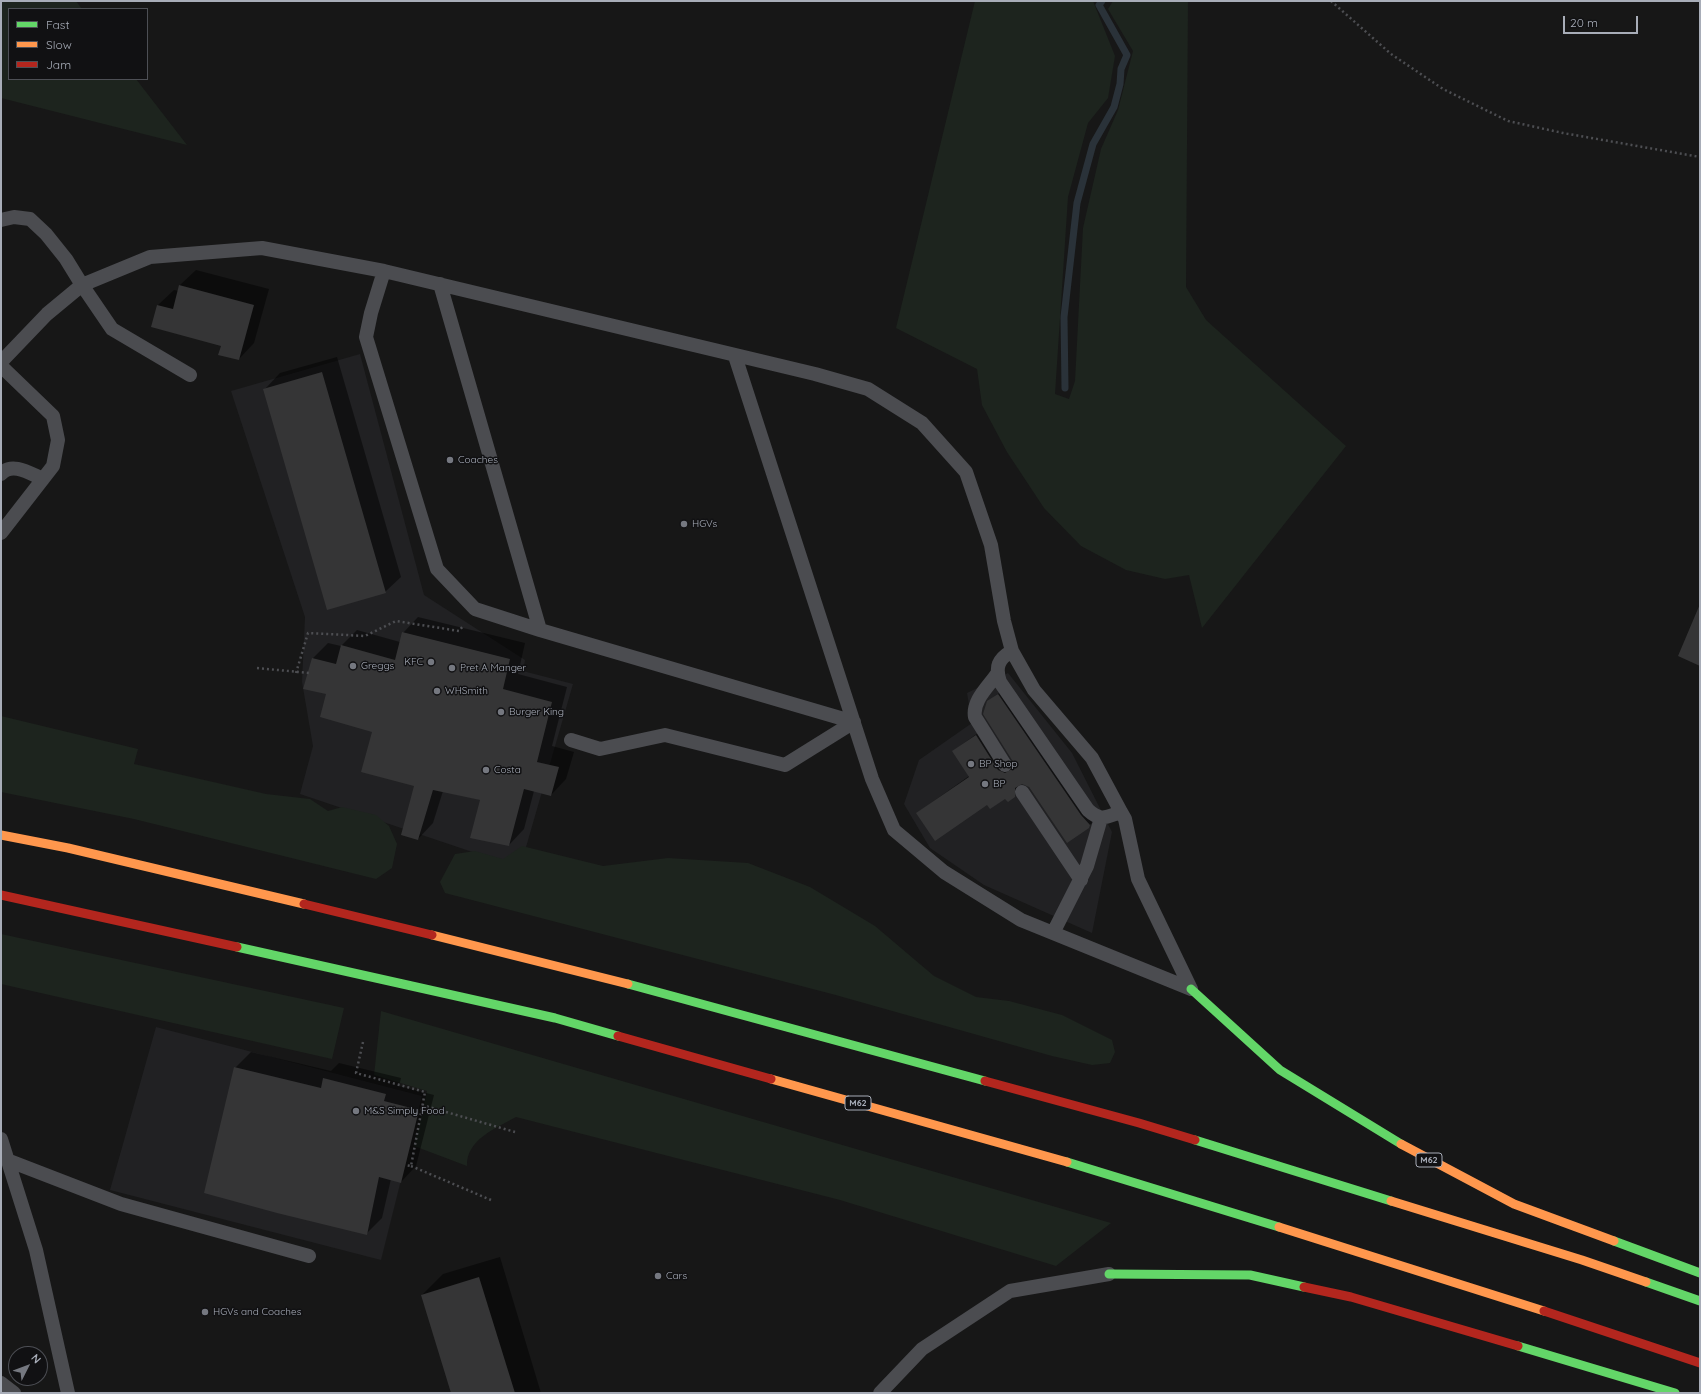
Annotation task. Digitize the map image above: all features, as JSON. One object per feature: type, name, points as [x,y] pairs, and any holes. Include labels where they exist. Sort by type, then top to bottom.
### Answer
[{"type":"highway","points":[[1,835],[68,848],[575,969],[1132,1121],[1582,1260],[1700,1301]]},
{"type":"highway","name":"M62","points":[[1,895],[556,1018],[1113,1174],[1647,1344],[1700,1363]]},
{"type":"highway","name":"M62","points":[[1191,988],[1280,1070],[1394,1141],[1514,1204],[1700,1273]]},
{"type":"highway","points":[[1109,1274],[1250,1275],[1351,1296],[1675,1393]]},
{"type":"lane","points":[[1,220],[14,217],[30,219],[46,234],[66,259],[82,286],[112,329],[190,375]]},
{"type":"lane","points":[[1,362],[47,314],[82,286],[150,257],[262,248],[384,271],[440,284],[815,374],[868,389],[922,423],[966,472],[991,545],[1004,621],[1012,651],[1034,690],[1092,758],[1125,819],[1138,879],[1191,988]]},
{"type":"lane","points":[[384,271],[371,313],[366,337],[438,569],[475,609],[540,630],[854,722]]},
{"type":"lane","points":[[440,284],[540,630]]},
{"type":"lane","points":[[735,356],[872,779],[894,830],[944,872],[1021,920],[1191,988]]},
{"type":"lane","points":[[1,366],[53,416],[58,440],[53,466],[1,533]]},
{"type":"lane","points":[[1,474],[4,471],[13,468],[25,471],[43,479]]},
{"type":"lane","points":[[1012,651],[1002,656],[998,664],[1000,682],[1088,810],[1096,817],[1101,818],[1121,812]]},
{"type":"lane","points":[[998,674],[976,703],[974,711],[975,717],[1005,765]]},
{"type":"lane","points":[[571,740],[600,749],[665,735],[786,765],[854,722]]},
{"type":"lane","points":[[1022,792],[1081,880]]},
{"type":"lane","points":[[1053,933],[1081,880],[1101,818]]},
{"type":"lane","points":[[1,1139],[36,1250],[68,1393]]},
{"type":"lane","points":[[8,1160],[121,1204],[309,1256]]},
{"type":"lane","points":[[880,1393],[922,1349],[1010,1292],[1109,1274]]},
{"type":"lane","points":[[1,1383],[14,1393]]},
{"type":"path","points":[[1331,1],[1391,54],[1443,89],[1508,121],[1562,134],[1700,157]]},
{"type":"path","points":[[296,673],[308,633],[365,636],[396,621],[459,631],[475,609]]},
{"type":"path","points":[[258,668],[296,673],[309,673]]},
{"type":"path","points":[[363,1042],[356,1073],[424,1092],[411,1166]]},
{"type":"path","points":[[422,1105],[515,1132]]},
{"type":"path","points":[[406,1165],[491,1200]]},
{"type":"shaded area","points":[[1,1],[76,1],[81,8],[8,8],[8,80],[137,80],[187,145],[1,98]]},
{"type":"shaded area","points":[[975,1],[1093,1],[1115,56],[1108,98],[1088,123],[1068,197],[1055,394],[1069,399],[1075,381],[1083,228],[1101,149],[1118,110],[1133,51],[1108,9],[1113,1],[1188,1],[1186,287],[1206,320],[1346,446],[1202,628],[1189,575],[1165,579],[1126,570],[1081,546],[1044,508],[1007,452],[982,405],[977,369],[896,328]]},
{"type":"shaded area","points":[[360,354],[424,595],[525,660],[523,671],[573,684],[520,868],[300,794],[313,746],[302,682],[305,617],[231,391]]},
{"type":"shaded area","points":[[1008,673],[1072,753],[1112,832],[1092,933],[984,885],[930,848],[904,804],[919,760],[972,723],[967,693]]},
{"type":"shaded area","points":[[1,716],[138,749],[134,764],[266,794],[310,799],[328,811],[342,807],[376,815],[389,826],[397,844],[392,868],[376,879],[134,819],[1,792]]},
{"type":"shaded area","points":[[522,846],[603,866],[668,858],[748,863],[810,887],[875,926],[934,976],[976,997],[1009,1001],[1062,1015],[1112,1040],[1115,1052],[1110,1063],[1092,1065],[1052,1056],[832,994],[445,893],[440,882],[455,854],[475,851],[503,859]]},
{"type":"shaded area","points":[[1,934],[344,1008],[332,1059],[1,984]]},
{"type":"shaded area","points":[[381,1011],[1111,1223],[1056,1266],[840,1200],[516,1117],[491,1130],[477,1142],[471,1149],[467,1166],[414,1146],[427,1091],[374,1075]]},
{"type":"shaded area","points":[[156,1027],[422,1096],[381,1260],[110,1190]]},
{"type":"building","points":[[179,285],[254,305],[239,360],[218,355],[221,346],[151,327],[157,305],[173,309]]},
{"type":"building","points":[[322,372],[386,593],[327,610],[263,389]]},
{"type":"building","points":[[1700,604],[1700,666],[1678,656]]},
{"type":"building","points":[[402,632],[510,659],[503,689],[552,702],[537,762],[559,767],[551,796],[524,789],[509,846],[470,838],[480,800],[433,790],[418,840],[401,835],[414,786],[361,772],[372,732],[320,717],[326,694],[303,689],[312,658],[336,664],[341,645],[395,660]]},
{"type":"building","points":[[998,694],[1081,815],[1090,825],[1089,828],[1067,843],[1029,787],[1022,784],[1015,788],[1015,797],[1008,802],[1005,799],[990,809],[987,805],[935,841],[916,813],[969,777],[952,751],[976,735],[998,770],[1005,773],[1012,769],[1012,760],[983,714],[987,701]]},
{"type":"building","points":[[234,1067],[321,1088],[323,1078],[386,1094],[384,1101],[419,1110],[401,1183],[379,1177],[367,1235],[204,1193]]},
{"type":"building","points":[[479,1277],[515,1393],[451,1393],[421,1295]]},
{"type":"waterway","points":[[1065,388],[1064,317],[1077,203],[1093,144],[1114,107],[1120,84],[1121,69],[1127,55],[1099,5],[1102,1]]},
{"type":"traffic: fast","points":[[237,947],[555,1018],[618,1036]]},
{"type":"traffic: fast","points":[[628,984],[985,1081]]},
{"type":"traffic: fast","points":[[1191,989],[1280,1070],[1401,1144]]},
{"type":"traffic: fast","points":[[1195,1140],[1391,1201]]},
{"type":"traffic: fast","points":[[1067,1162],[1279,1227]]},
{"type":"traffic: fast","points":[[1614,1241],[1700,1273]]},
{"type":"traffic: fast","points":[[1109,1274],[1250,1275],[1304,1287]]},
{"type":"traffic: fast","points":[[1646,1282],[1700,1301]]},
{"type":"traffic: fast","points":[[1518,1346],[1675,1393]]},
{"type":"traffic: slow","points":[[1,835],[68,848],[304,904]]},
{"type":"traffic: slow","points":[[432,935],[628,984]]},
{"type":"traffic: slow","points":[[771,1079],[1067,1162]]},
{"type":"traffic: slow","points":[[1401,1144],[1514,1204],[1614,1241]]},
{"type":"traffic: slow","points":[[1391,1201],[1582,1260],[1646,1282]]},
{"type":"traffic: slow","points":[[1279,1227],[1544,1311]]},
{"type":"traffic: jam","points":[[1,895],[237,947]]},
{"type":"traffic: jam","points":[[304,904],[432,935]]},
{"type":"traffic: jam","points":[[618,1036],[771,1079]]},
{"type":"traffic: jam","points":[[985,1081],[1139,1123],[1195,1140]]},
{"type":"traffic: jam","points":[[1304,1287],[1351,1297],[1518,1346]]},
{"type":"traffic: jam","points":[[1544,1311],[1700,1363]]},
{"type":"place","name":"Coaches","points":[[450,460]]},
{"type":"place","name":"HGVs","points":[[684,524]]},
{"type":"place","name":"KFC","points":[[431,662]]},
{"type":"place","name":"Greggs","points":[[353,666]]},
{"type":"place","name":"Pret A Manger","points":[[452,668]]},
{"type":"place","name":"WHSmith","points":[[437,691]]},
{"type":"place","name":"Burger King","points":[[501,712]]},
{"type":"place","name":"BP Shop","points":[[971,764]]},
{"type":"place","name":"Costa","points":[[486,770]]},
{"type":"place","name":"BP","points":[[985,784]]},
{"type":"place","name":"M&S Simply Food","points":[[356,1111]]},
{"type":"place","name":"Cars","points":[[658,1276]]},
{"type":"place","name":"HGVs and Coaches","points":[[205,1312]]}]
